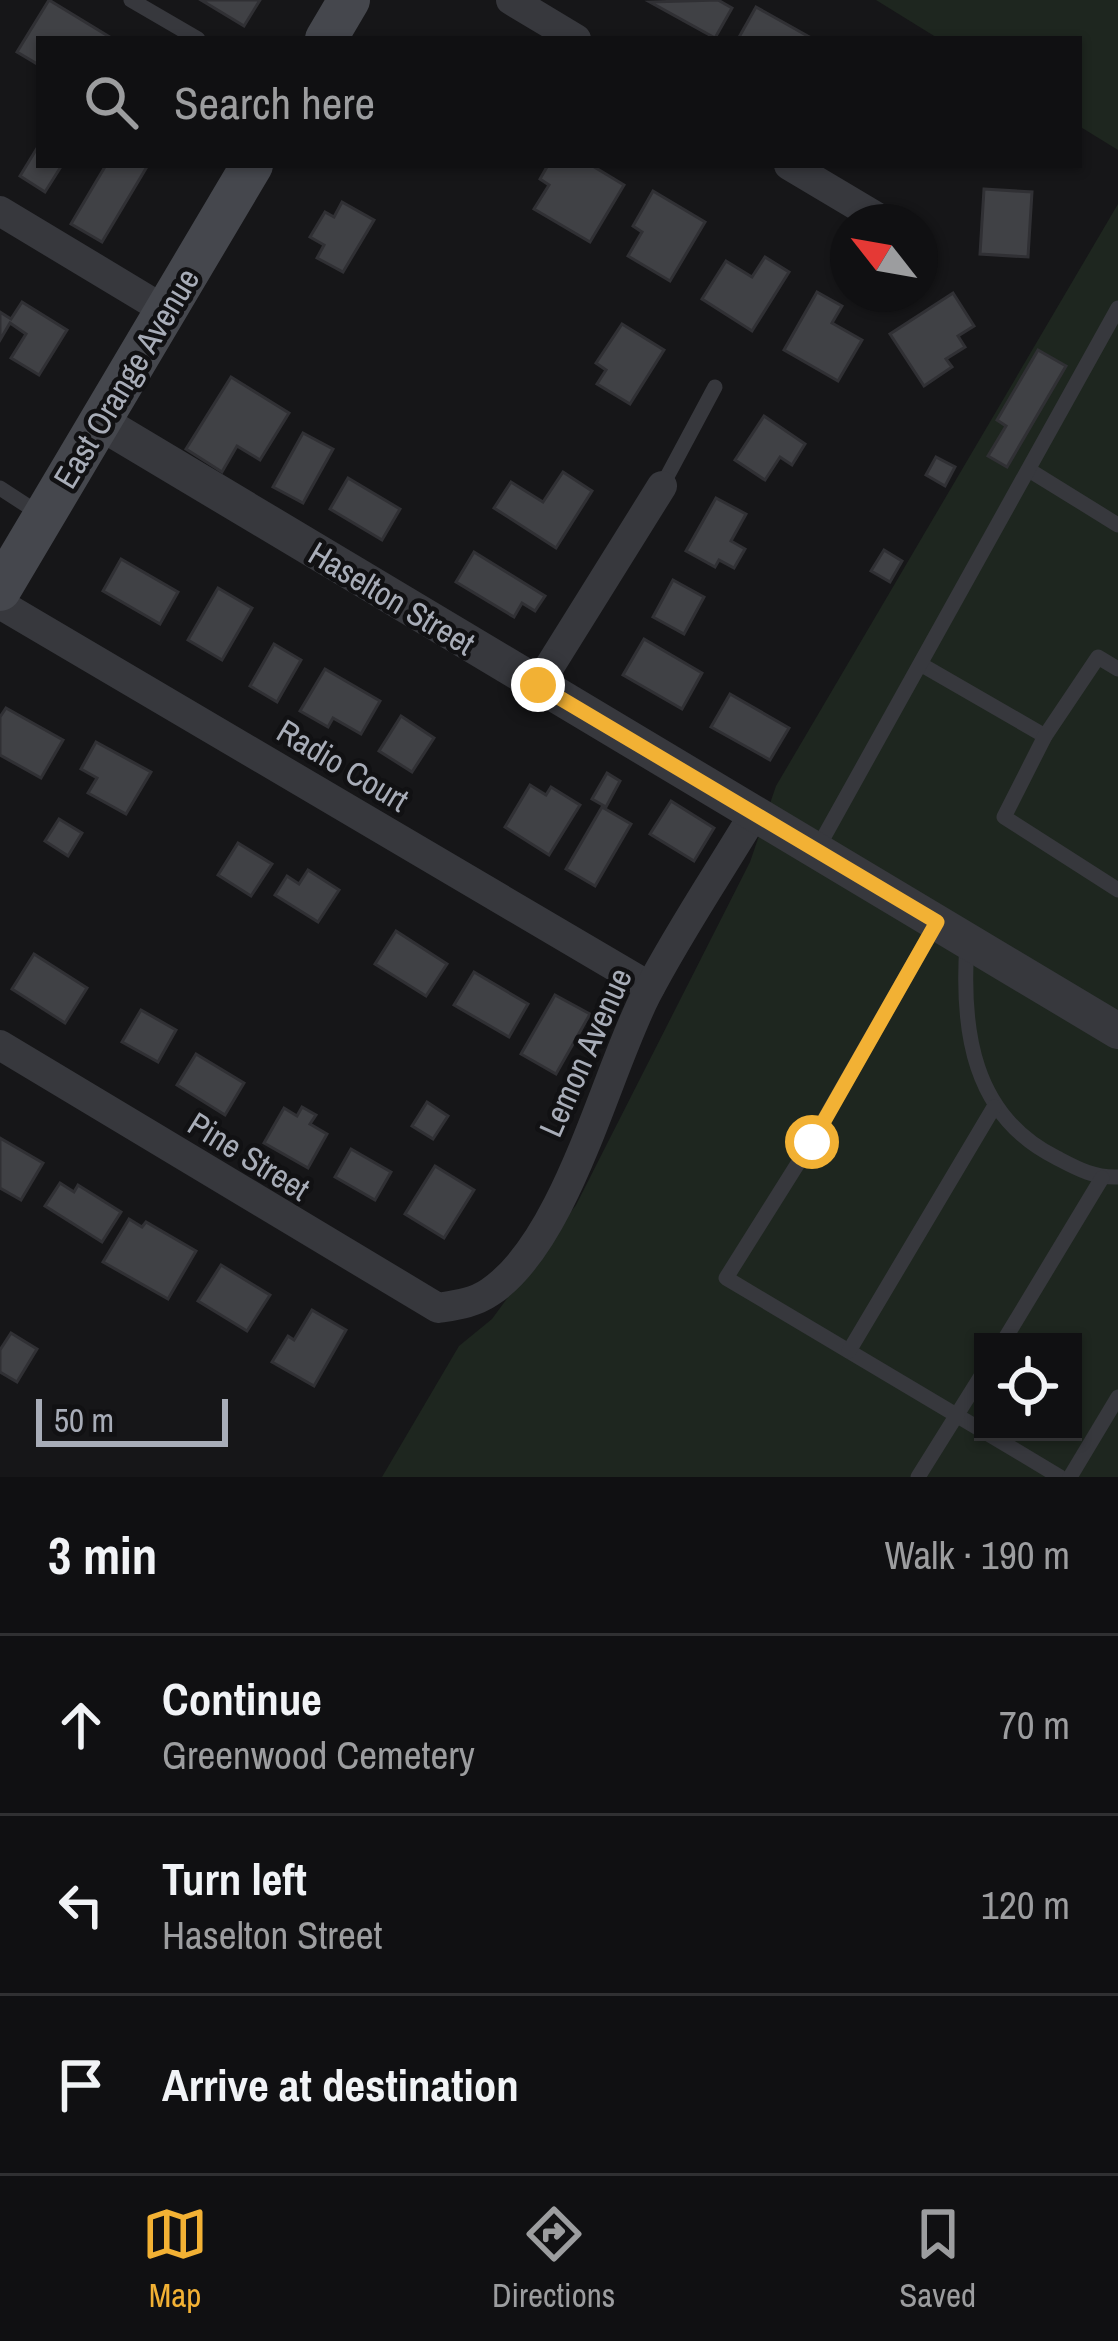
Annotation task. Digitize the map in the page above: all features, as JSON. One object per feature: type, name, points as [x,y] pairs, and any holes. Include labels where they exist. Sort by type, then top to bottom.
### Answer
[{"type":"main road","points":[[328,36],[350,0]]},
{"type":"main road","name":"East Orange Avenue","points":[[0,590],[250,168]]},
{"type":"street","points":[[511,0],[571,36]]},
{"type":"street","points":[[794,168],[854,204]]},
{"type":"street","points":[[0,211],[166,311]]},
{"type":"street","name":"Haselton Street","points":[[100,422],[1118,1031]]},
{"type":"street","points":[[538,685],[662,486]]},
{"type":"street","name":"Radio Court","points":[[0,604],[650,987]]},
{"type":"street","name":"Lemon Avenue","points":[[467,1304],[508,1277],[533,1243],[602,1104],[650,987],[754,814]]},
{"type":"street","name":"Pine Street","points":[[0,1045],[439,1308],[467,1304]]},
{"type":"lane","points":[[131,0],[193,36]]},
{"type":"lane","points":[[816,851],[1118,308]]},
{"type":"lane","points":[[662,486],[716,387]]},
{"type":"lane","points":[[1029,470],[1118,525]]},
{"type":"lane","points":[[0,488],[44,516]]},
{"type":"lane","points":[[1118,669],[1098,658],[1046,736],[1004,817],[1118,890]]},
{"type":"lane","points":[[922,665],[1046,736]]},
{"type":"lane","points":[[952,931],[969,1037],[994,1107],[1038,1148],[1110,1178],[1009,1333]]},
{"type":"lane","points":[[952,931],[726,1277],[974,1425]]},
{"type":"lane","points":[[849,1351],[994,1107]]},
{"type":"lane","points":[[919,1477],[974,1387]]},
{"type":"lane","points":[[1070,1477],[1118,1397]]},
{"type":"lane","points":[[1001,1441],[1060,1477]]},
{"type":"shaded area","points":[[876,0],[1118,0],[1118,150],[1082,128],[1082,36],[934,36]]},
{"type":"shaded area","points":[[1118,204],[1118,1477],[382,1477],[459,1346],[492,1319],[576,1205],[750,862],[776,786]]},
{"type":"building","points":[[49,0],[108,36],[36,36],[36,63],[17,52]]},
{"type":"building","points":[[201,0],[260,0],[244,26]]},
{"type":"building","points":[[718,0],[732,8],[716,36],[711,36],[650,2]]},
{"type":"building","points":[[756,7],[808,36],[740,36]]},
{"type":"building","points":[[36,150],[36,168],[60,168],[45,192],[20,176]]},
{"type":"building","points":[[104,168],[146,168],[102,242],[71,224]]},
{"type":"building","points":[[546,168],[596,168],[624,185],[590,242],[534,209],[549,185],[540,179]]},
{"type":"building","points":[[984,189],[1032,192],[1028,257],[980,254]]},
{"type":"building","points":[[653,191],[705,222],[670,281],[628,256],[642,232],[633,226]]},
{"type":"building","points":[[342,202],[374,220],[343,272],[317,258],[324,245],[310,237],[325,212],[334,217]]},
{"type":"building","points":[[765,257],[789,272],[752,331],[702,299],[726,261],[752,277]]},
{"type":"building","points":[[817,292],[830,299],[830,312],[838,312],[832,323],[862,340],[838,381],[784,350]]},
{"type":"building","points":[[953,293],[974,326],[958,336],[965,347],[946,359],[952,367],[924,386],[890,334],[924,312],[938,312],[938,303]]},
{"type":"building","points":[[22,302],[67,330],[39,375],[11,358],[26,334],[10,323],[0,340],[0,312],[11,319]]},
{"type":"building","points":[[622,324],[664,350],[630,404],[597,384],[606,370],[596,363]]},
{"type":"building","points":[[1038,350],[1066,366],[1007,467],[988,456],[1006,426],[997,420]]},
{"type":"building","points":[[231,377],[289,413],[260,460],[237,446],[222,472],[186,449]]},
{"type":"building","points":[[764,416],[805,444],[792,465],[780,457],[765,480],[735,460]]},
{"type":"building","points":[[303,433],[333,449],[303,503],[273,487]]},
{"type":"building","points":[[936,457],[955,467],[945,486],[926,475]]},
{"type":"building","points":[[563,472],[592,491],[556,548],[494,508],[511,482],[543,502]]},
{"type":"building","points":[[348,478],[400,509],[382,540],[330,509]]},
{"type":"building","points":[[716,498],[746,514],[731,541],[745,549],[734,568],[719,560],[715,567],[686,551]]},
{"type":"building","points":[[884,550],[902,561],[890,582],[871,571]]},
{"type":"building","points":[[474,552],[545,596],[535,611],[522,603],[514,617],[456,582]]},
{"type":"building","points":[[121,559],[178,592],[160,624],[103,591]]},
{"type":"building","points":[[673,580],[704,597],[684,634],[653,617]]},
{"type":"building","points":[[218,588],[252,608],[222,660],[188,640]]},
{"type":"building","points":[[644,639],[702,673],[682,709],[623,675]]},
{"type":"building","points":[[274,644],[301,660],[277,702],[250,686]]},
{"type":"building","points":[[325,669],[380,701],[361,734],[333,718],[328,727],[300,711]]},
{"type":"building","points":[[730,694],[789,728],[770,760],[711,727]]},
{"type":"building","points":[[6,708],[63,740],[41,778],[0,755],[0,717]]},
{"type":"building","points":[[401,716],[434,738],[412,772],[379,751]]},
{"type":"building","points":[[96,742],[151,772],[126,814],[88,793],[97,778],[81,769]]},
{"type":"building","points":[[607,773],[620,781],[606,807],[592,799]]},
{"type":"building","points":[[530,785],[546,795],[551,787],[580,805],[549,855],[505,827]]},
{"type":"building","points":[[671,801],[714,828],[694,861],[650,834]]},
{"type":"building","points":[[602,807],[631,824],[595,886],[566,869]]},
{"type":"building","points":[[59,819],[82,833],[68,856],[45,841]]},
{"type":"building","points":[[238,843],[272,864],[251,896],[218,875]]},
{"type":"building","points":[[308,870],[339,890],[318,922],[275,895],[287,876],[299,884]]},
{"type":"building","points":[[396,931],[447,964],[426,996],[375,964]]},
{"type":"building","points":[[34,954],[87,988],[65,1023],[12,989]]},
{"type":"building","points":[[474,972],[528,1004],[509,1037],[454,1005]]},
{"type":"building","points":[[555,995],[590,1014],[556,1074],[521,1054]]},
{"type":"building","points":[[141,1010],[176,1030],[158,1062],[122,1042]]},
{"type":"building","points":[[196,1054],[244,1083],[225,1115],[177,1085]]},
{"type":"building","points":[[427,1102],[448,1116],[433,1139],[412,1126]]},
{"type":"building","points":[[302,1107],[316,1115],[310,1124],[327,1134],[308,1168],[264,1143],[284,1108],[297,1116]]},
{"type":"building","points":[[0,1138],[43,1163],[21,1200],[0,1188]]},
{"type":"building","points":[[351,1149],[391,1172],[375,1200],[335,1177]]},
{"type":"building","points":[[435,1166],[474,1190],[444,1238],[405,1214]]},
{"type":"building","points":[[60,1183],[74,1192],[78,1185],[121,1212],[102,1242],[45,1206]]},
{"type":"building","points":[[129,1219],[142,1227],[146,1222],[196,1251],[168,1299],[103,1262]]},
{"type":"building","points":[[221,1265],[270,1295],[247,1331],[198,1301]]},
{"type":"building","points":[[312,1310],[346,1330],[314,1386],[272,1362],[288,1336],[294,1340]]},
{"type":"building","points":[[11,1333],[37,1349],[17,1382],[0,1372],[0,1350]]},
{"type":"route","points":[[538,685],[937,922],[812,1142]]}]
